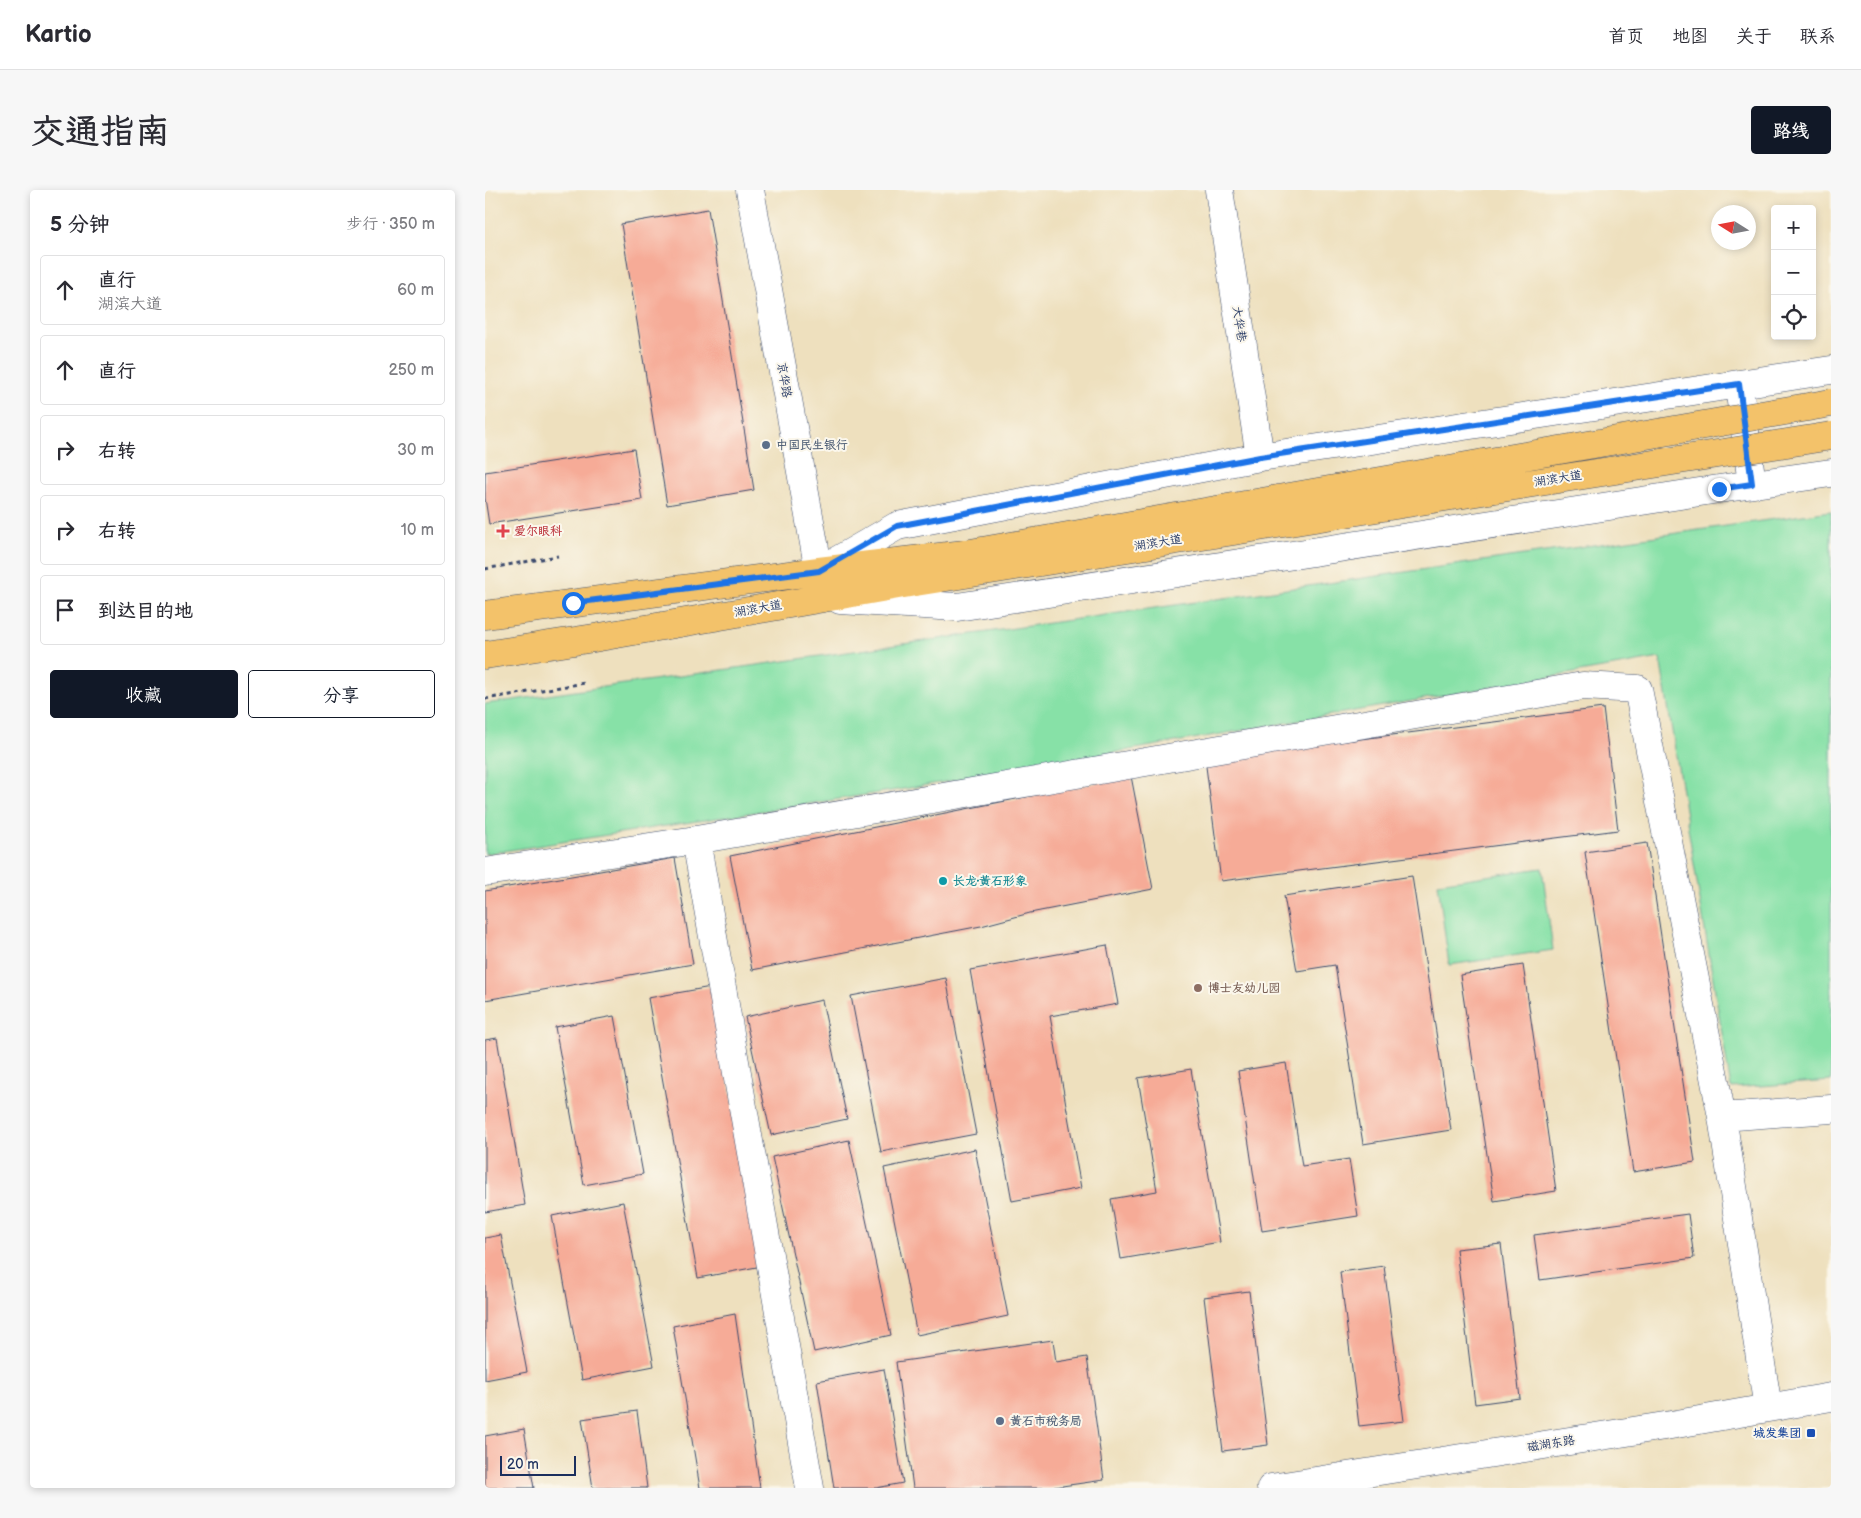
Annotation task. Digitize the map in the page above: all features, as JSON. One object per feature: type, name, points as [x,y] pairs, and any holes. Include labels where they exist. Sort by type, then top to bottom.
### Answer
[{"type":"main road","name":"湖滨大道","points":[[485,615],[819,571],[965,554],[1831,403]]},
{"type":"main road","name":"湖滨大道","points":[[485,655],[915,582],[1831,436]]},
{"type":"street","name":"京华路","points":[[750,190],[819,571]]},
{"type":"street","name":"大华巷","points":[[1219,190],[1260,457]]},
{"type":"street","points":[[819,571],[897,526],[1260,457],[1831,370]]},
{"type":"street","points":[[1739,384],[1752,484]]},
{"type":"street","points":[[819,599],[957,607],[1831,473]]},
{"type":"street","points":[[485,872],[696,840],[1583,686],[1638,689],[1721,1117],[1768,1408]]},
{"type":"street","points":[[696,840],[809,1488]]},
{"type":"street","points":[[1721,1117],[1831,1109]]},
{"type":"street","name":"磁湖东路","points":[[1271,1488],[1831,1397]]},
{"type":"path","points":[[485,568],[558,556]]},
{"type":"path","points":[[485,699],[585,683]]},
{"type":"green space","points":[[1831,511],[1831,1081],[1731,1088],[1660,658],[904,789],[485,854],[485,704]]},
{"type":"green space","points":[[1542,868],[1553,950],[1449,965],[1438,883]]},
{"type":"building","points":[[708,209],[754,490],[667,505],[621,224]]},
{"type":"building","points":[[634,449],[642,500],[489,524],[485,498],[485,472]]},
{"type":"building","points":[[1603,708],[1618,830],[1221,881],[1205,759]]},
{"type":"building","name":"长龙·黄石形象","points":[[1131,776],[1153,889],[1030,913],[981,926],[752,970],[730,856]]},
{"type":"building","points":[[1647,843],[1695,1162],[1633,1172],[1585,852]]},
{"type":"building","points":[[675,858],[693,964],[485,1000],[485,891]]},
{"type":"building","points":[[1412,876],[1451,1130],[1363,1144],[1335,965],[1297,971],[1284,896]]},
{"type":"building","points":[[1107,945],[1118,1004],[1050,1016],[1081,1188],[1012,1201],[970,970]]},
{"type":"building","points":[[1523,965],[1556,1191],[1494,1201],[1460,975]]},
{"type":"building","points":[[946,978],[976,1134],[881,1152],[851,996]]},
{"type":"building","points":[[711,987],[762,1266],[698,1278],[648,998]]},
{"type":"building","points":[[822,1000],[847,1119],[771,1135],[745,1017]]},
{"type":"building","points":[[614,1016],[643,1174],[584,1185],[555,1027]]},
{"type":"building","points":[[497,1038],[525,1205],[485,1212],[485,1040]]},
{"type":"building","points":[[1286,1063],[1302,1166],[1349,1159],[1358,1216],[1262,1231],[1238,1071]]},
{"type":"building","points":[[1191,1069],[1220,1242],[1121,1259],[1111,1199],[1157,1191],[1138,1078]]},
{"type":"building","points":[[849,1140],[891,1335],[814,1352],[772,1157]]},
{"type":"building","points":[[975,1149],[1008,1316],[917,1335],[884,1168]]},
{"type":"building","points":[[623,1202],[654,1366],[582,1380],[552,1216]]},
{"type":"building","points":[[1688,1214],[1694,1258],[1540,1280],[1534,1235]]},
{"type":"building","points":[[501,1235],[527,1372],[485,1380],[485,1238]]},
{"type":"building","points":[[1501,1244],[1520,1398],[1475,1404],[1456,1249]]},
{"type":"building","points":[[1384,1266],[1404,1421],[1359,1426],[1340,1272]]},
{"type":"building","points":[[1249,1291],[1268,1445],[1223,1451],[1204,1297]]},
{"type":"building","points":[[735,1314],[760,1488],[700,1488],[673,1326]]},
{"type":"building","name":"黄石市税务局","points":[[1053,1340],[1056,1362],[1087,1357],[1104,1480],[1048,1488],[913,1488],[896,1362]]},
{"type":"building","points":[[884,1369],[903,1483],[876,1488],[834,1488],[817,1381]]},
{"type":"building","points":[[637,1411],[647,1488],[593,1488],[582,1419]]},
{"type":"building","points":[[524,1429],[534,1488],[485,1488],[485,1436]]},
{"type":"place","name":"中国民生银行","points":[[766,445]]},
{"type":"place","name":"爱尔眼科","points":[[503,531]]},
{"type":"place","name":"长龙·黄石形象","points":[[943,881]]},
{"type":"place","name":"博士友幼儿园","points":[[1198,988]]},
{"type":"place","name":"黄石市税务局","points":[[1000,1421]]},
{"type":"place","name":"城发集团","points":[[1811,1433]]},
{"type":"route","points":[[573,603],[819,571],[897,526],[1260,457],[1739,384],[1752,484],[1719,489]]}]
